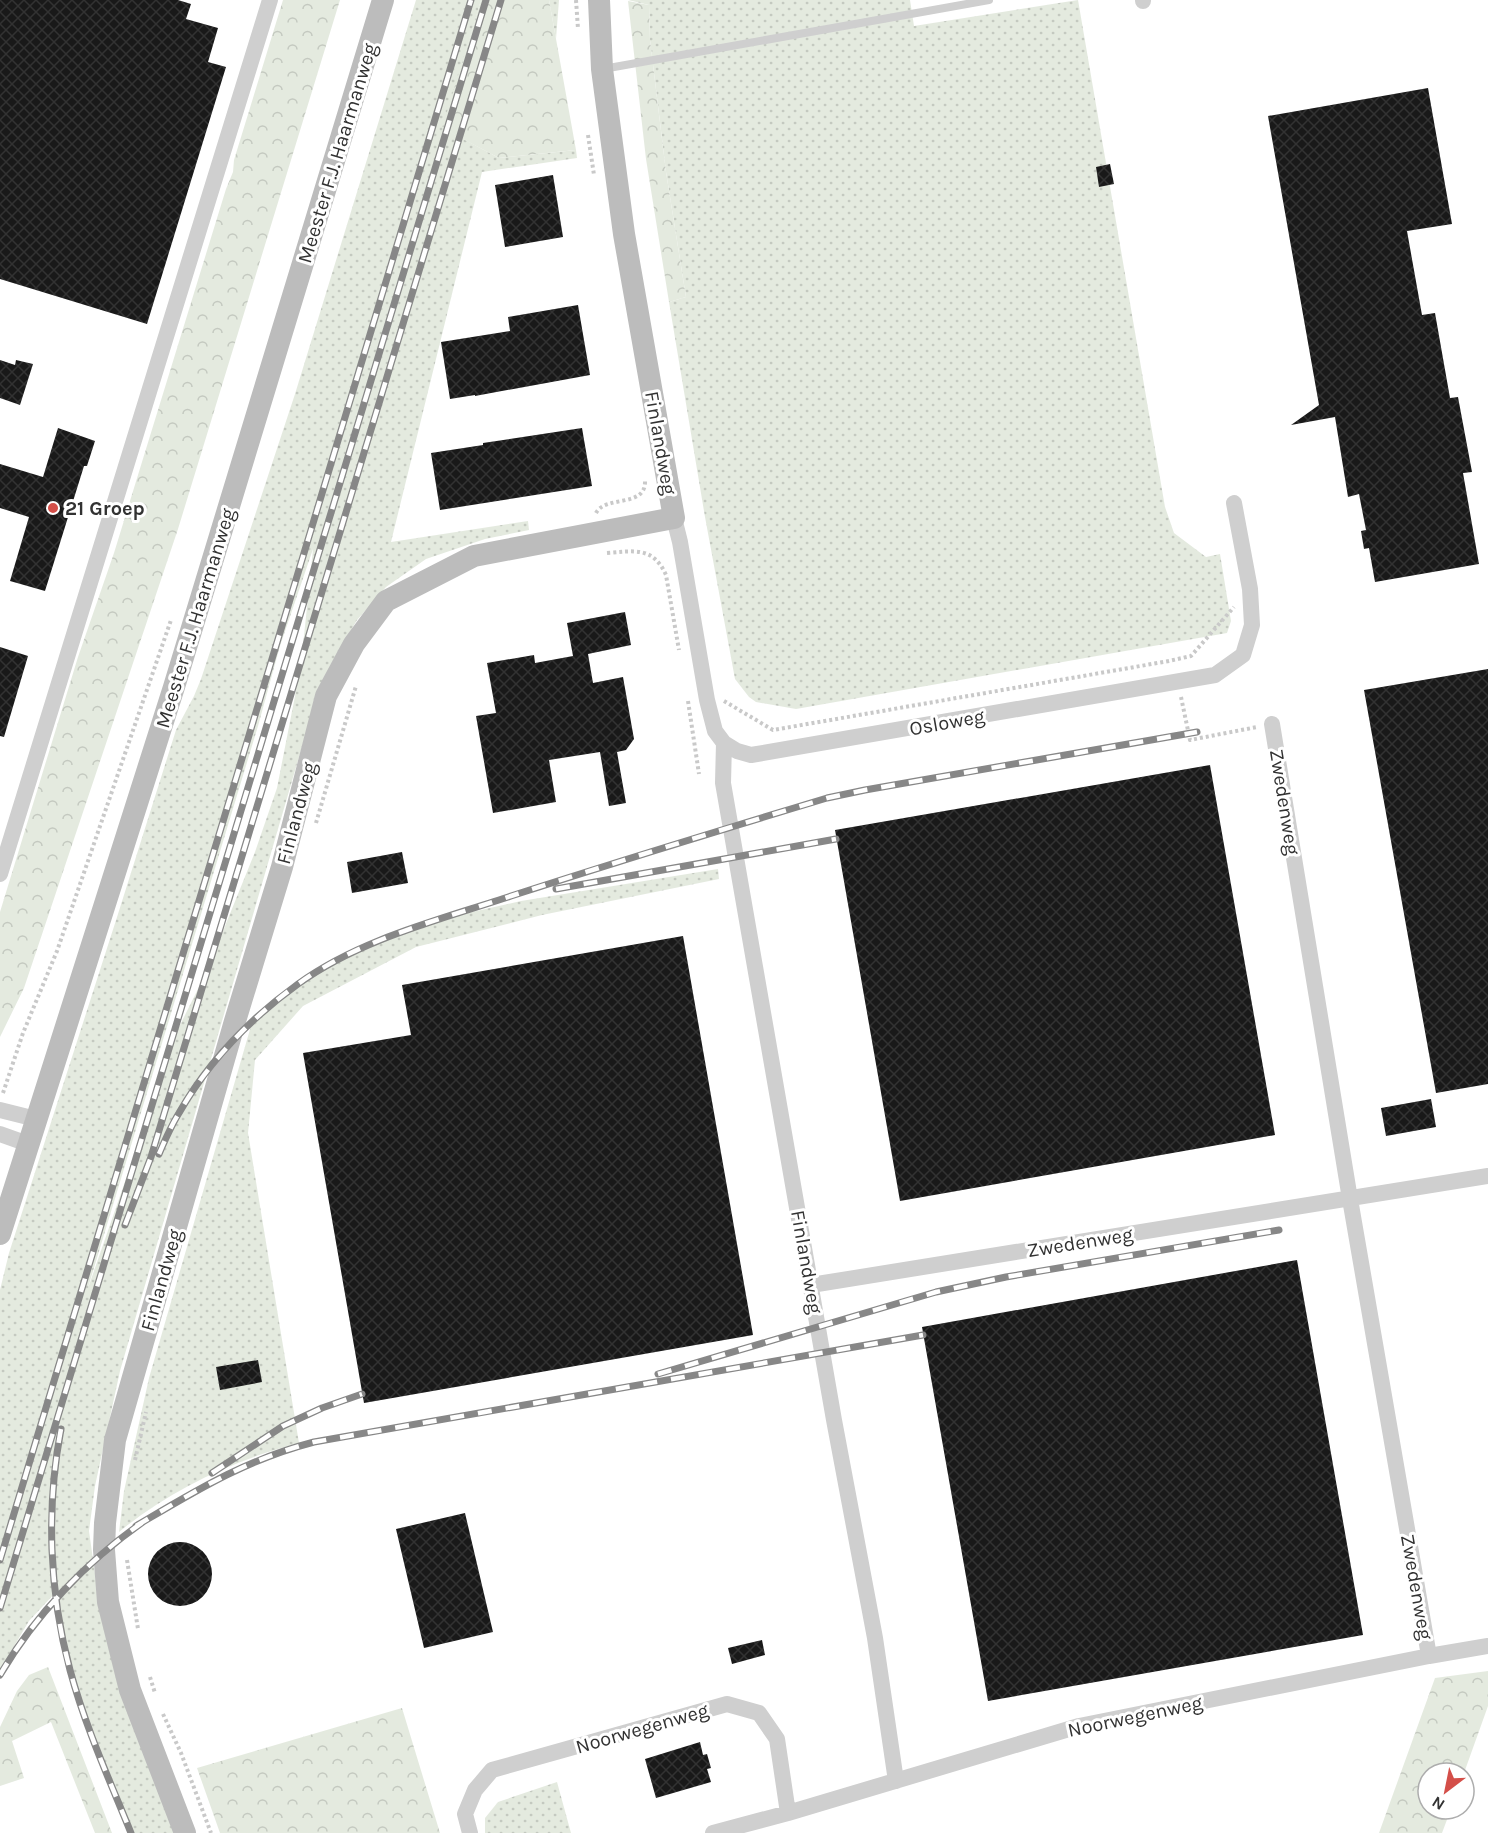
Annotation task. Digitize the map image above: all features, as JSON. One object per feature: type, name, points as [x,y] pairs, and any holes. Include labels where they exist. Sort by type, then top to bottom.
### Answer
[{"type":"street","points":[[0,874],[270,0]]},
{"type":"street","name":"Meester F.J. Haarmanweg","points":[[0,1234],[174,687],[383,0]]},
{"type":"street","name":"Finlandweg","points":[[185,1833],[130,1690],[108,1602],[104,1550],[106,1510],[115,1440],[235,1021],[282,867],[326,696],[354,644],[386,601],[474,556],[674,518],[624,234],[602,69],[599,0]]},
{"type":"street","name":"Osloweg","points":[[724,743],[737,751],[751,755],[766,753],[1215,675],[1243,655],[1252,625],[1250,589],[1234,503]]},
{"type":"street","points":[[674,518],[707,700],[715,731],[724,743]]},
{"type":"street","name":"Zwedenweg","points":[[1272,724],[1350,1199],[1429,1656]]},
{"type":"street","name":"Finlandweg","points":[[724,743],[723,783],[834,1420],[875,1638],[896,1780]]},
{"type":"street","points":[[0,1110],[36,1119]]},
{"type":"street","points":[[0,1134],[28,1144]]},
{"type":"street","points":[[1350,1199],[1488,1176]]},
{"type":"street","name":"Zwedenweg","points":[[811,1286],[1350,1199]]},
{"type":"street","name":"Noorwegenweg","points":[[713,1833],[788,1813],[1079,1726],[1488,1646]]},
{"type":"street","name":"Noorwegenweg","points":[[470,1833],[465,1814],[474,1790],[492,1770],[727,1704],[759,1713],[777,1739],[788,1813]]},
{"type":"lane","points":[[602,69],[989,0]]},
{"type":"path","points":[[576,0],[578,34]]},
{"type":"path","points":[[588,132],[594,176]]},
{"type":"path","points":[[643,470],[645,485],[643,493],[597,510],[602,554],[644,552],[654,557],[661,565],[666,575],[679,651]]},
{"type":"path","points":[[688,705],[720,699],[773,730],[1169,661],[1191,656],[1250,589]]},
{"type":"path","name":"Meester F.J. Haarmanweg","points":[[0,1102],[23,1033],[57,951],[172,618]]},
{"type":"path","points":[[1169,661],[1176,664],[1190,740],[1272,724]]},
{"type":"path","points":[[316,826],[357,681]]},
{"type":"path","points":[[686,694],[699,774]]},
{"type":"path","points":[[134,1463],[147,1408]]},
{"type":"path","points":[[127,1559],[139,1640]]},
{"type":"path","points":[[148,1674],[156,1696]]},
{"type":"path","points":[[160,1707],[181,1754],[211,1833]]},
{"type":"green space","points":[[283,0],[340,0],[178,529],[24,988],[0,1037],[0,912],[78,657],[114,553],[233,172],[234,160]]},
{"type":"green space","points":[[416,0],[481,0],[443,128],[499,158],[576,150],[577,158],[482,172],[391,542],[528,521],[529,530],[485,539],[426,559],[386,587],[357,620],[330,666],[306,733],[120,1371],[95,1486],[89,1531],[98,1595],[176,1833],[130,1833],[69,1669],[60,1630],[56,1592],[29,1621],[0,1670],[0,1290],[9,1253],[176,730],[201,679],[295,394]],"holes":[[[313,549],[304,636],[277,788],[255,852],[206,973],[178,1029],[87,1291],[258,726],[280,646]]]},
{"type":"green space","points":[[481,0],[549,0],[576,150],[499,158],[442,128]]},
{"type":"green space","points":[[549,0],[559,0],[556,39]]},
{"type":"green space","points":[[628,0],[910,0],[914,26],[1078,0],[1165,507],[1174,533],[1206,557],[1220,554],[1231,621],[1227,633],[796,709],[756,702],[749,697],[735,679],[669,302],[686,297],[666,172],[650,40],[649,5]]},
{"type":"green space","points":[[628,1],[649,5],[650,40],[666,172],[686,297],[669,302],[646,159]]},
{"type":"green space","points":[[718,869],[719,879],[542,915],[416,947],[303,1006],[255,1060],[248,1133],[299,1443],[251,1458],[204,1478],[160,1502],[119,1532],[124,1491],[149,1378],[253,1019],[278,997],[343,957],[414,925],[521,901]]},
{"type":"green space","points":[[48,1667],[112,1833],[95,1833],[51,1722],[12,1741],[24,1778],[0,1786],[0,1727],[17,1691],[29,1675]]},
{"type":"green space","points":[[1488,1671],[1488,1706],[1468,1761],[1416,1761],[1416,1821],[1446,1821],[1442,1833],[1379,1833],[1435,1678]]},
{"type":"green space","points":[[402,1708],[440,1833],[220,1833],[197,1768]]},
{"type":"green space","points":[[557,1782],[571,1833],[485,1833],[485,1818],[498,1802]]},
{"type":"building","points":[[0,0],[178,0],[191,4],[186,19],[218,28],[208,62],[226,67],[147,324],[0,279]]},
{"type":"building","points":[[1428,88],[1452,224],[1407,231],[1422,315],[1435,313],[1450,398],[1458,397],[1472,472],[1463,473],[1479,564],[1375,582],[1369,548],[1364,549],[1361,531],[1366,530],[1359,494],[1348,497],[1335,417],[1291,425],[1319,405],[1268,116]]},
{"type":"building","points":[[1110,164],[1114,184],[1099,187],[1096,167]]},
{"type":"building","points":[[553,175],[563,237],[505,247],[495,185]]},
{"type":"building","points":[[578,305],[590,375],[450,399],[441,342],[510,331],[508,317]]},
{"type":"building","points":[[0,360],[15,365],[16,360],[33,364],[20,405],[0,398]]},
{"type":"building","points":[[58,428],[95,441],[87,466],[84,466],[45,591],[10,581],[29,517],[0,508],[0,464],[43,477]]},
{"type":"building","points":[[582,428],[592,486],[440,510],[431,453]]},
{"type":"building","points":[[625,612],[631,645],[588,654],[593,683],[623,677],[634,739],[626,750],[617,752],[626,803],[609,806],[600,752],[549,760],[556,802],[493,813],[476,716],[496,713],[487,663],[534,655],[535,663],[573,656],[567,623]]},
{"type":"building","points":[[0,647],[28,656],[4,737],[0,736]]},
{"type":"building","points":[[1488,669],[1488,1084],[1436,1093],[1364,690]]},
{"type":"building","points":[[1210,765],[1275,1135],[900,1201],[835,830]]},
{"type":"building","points":[[402,852],[408,883],[352,893],[347,862]]},
{"type":"building","points":[[683,936],[753,1335],[364,1403],[303,1053],[411,1035],[402,985]]},
{"type":"building","points":[[1431,1099],[1436,1127],[1386,1136],[1381,1108]]},
{"type":"building","points":[[1297,1260],[1363,1635],[988,1701],[922,1327]]},
{"type":"building","points":[[258,1360],[262,1382],[220,1390],[216,1367]]},
{"type":"building","points":[[465,1513],[493,1632],[424,1648],[396,1529]]},
{"type":"building","points":[[180,1542],[192,1544],[203,1551],[210,1562],[212,1574],[210,1586],[203,1597],[192,1604],[180,1606],[168,1604],[157,1597],[150,1586],[148,1574],[150,1562],[157,1551],[168,1544]]},
{"type":"building","points":[[762,1640],[765,1655],[732,1664],[728,1648]]},
{"type":"building","points":[[700,1742],[703,1755],[707,1754],[711,1768],[707,1769],[711,1782],[656,1798],[645,1759]]},
{"type":"railway","points":[[0,1560],[471,0]]},
{"type":"railway","points":[[0,1608],[486,0]]},
{"type":"railway","points":[[125,1225],[151,1157],[501,0]]},
{"type":"railway","points":[[159,1154],[173,1123],[203,1076],[247,1026],[281,997],[322,968],[401,932],[550,883],[827,798],[1197,732]]},
{"type":"railway","points":[[556,889],[836,839]]},
{"type":"railway","points":[[658,1374],[936,1292],[1006,1277],[1279,1230]]},
{"type":"railway","points":[[136,1526],[201,1488],[243,1467],[314,1442],[923,1335]]},
{"type":"railway","points":[[212,1473],[283,1426],[322,1408],[362,1394]]},
{"type":"railway","points":[[61,1429],[53,1489],[52,1550],[63,1640],[83,1712],[131,1833]]},
{"type":"railway","points":[[0,1675],[29,1631],[63,1591],[102,1554],[143,1522]]},
{"type":"place","name":"21 Groep","points":[[53,508]]}]
